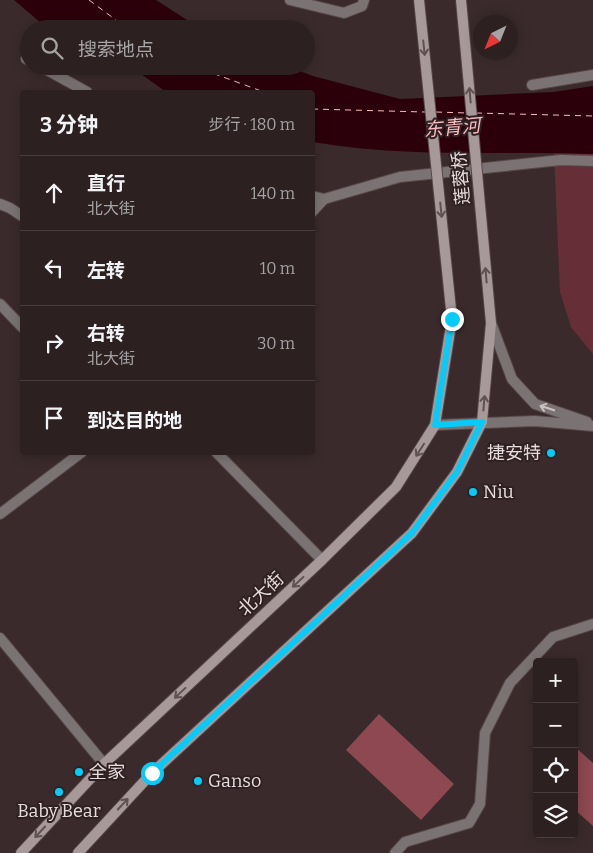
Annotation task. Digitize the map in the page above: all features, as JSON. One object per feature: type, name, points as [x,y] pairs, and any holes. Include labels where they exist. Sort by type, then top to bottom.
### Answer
[{"type":"main road","name":"莲蓉桥","points":[[419,0],[452,319]]},
{"type":"main road","name":"莲蓉桥","points":[[461,0],[491,323]]},
{"type":"main road","name":"北大街","points":[[21,853],[104,764],[322,560],[396,487],[435,425],[452,319]]},
{"type":"main road","points":[[78,853],[152,773],[412,533],[457,472],[482,422],[491,323]]},
{"type":"street","points":[[290,0],[344,13],[362,6],[364,0]]},
{"type":"street","points":[[56,75],[83,90]]},
{"type":"street","points":[[532,85],[593,75]]},
{"type":"street","points":[[315,197],[324,199],[400,177],[560,160],[593,161]]},
{"type":"street","points":[[315,209],[324,199]]},
{"type":"street","points":[[0,204],[20,215]]},
{"type":"street","points":[[0,304],[20,325]]},
{"type":"street","points":[[491,323],[512,379],[535,404],[593,425]]},
{"type":"street","points":[[435,425],[535,421],[593,425]]},
{"type":"street","points":[[0,514],[78,455]]},
{"type":"street","points":[[219,455],[322,560]]},
{"type":"street","points":[[395,853],[405,842],[469,823],[480,804],[485,732],[510,683],[553,637],[593,624]]},
{"type":"street","points":[[0,638],[104,764]]},
{"type":"shaded area","points":[[554,153],[593,154],[593,354],[571,327],[560,292]]},
{"type":"water","points":[[14,0],[156,0],[187,20],[37,20]]},
{"type":"water","name":"东青河","points":[[142,75],[310,75],[400,99],[553,92],[593,86],[593,154],[417,152],[348,147],[315,142],[315,90],[163,90]]},
{"type":"building","points":[[379,714],[454,784],[421,820],[346,750]]},
{"type":"building","points":[[578,750],[593,763],[593,826],[578,813]]},
{"type":"ferry route","points":[[89,0],[116,20]]},
{"type":"ferry route","points":[[218,75],[259,90]]},
{"type":"ferry route","points":[[315,109],[425,112]]},
{"type":"ferry route","points":[[436,112],[467,113]]},
{"type":"ferry route","points":[[476,113],[593,116]]},
{"type":"place","name":"捷安特","points":[[551,453]]},
{"type":"place","name":"Niu","points":[[473,492]]},
{"type":"place","name":"全家","points":[[79,772]]},
{"type":"place","name":"Ganso","points":[[198,781]]},
{"type":"place","name":"Baby Bear","points":[[59,792]]},
{"type":"route","points":[[152,773],[412,533],[457,472],[482,422],[435,425],[452,319]]}]
